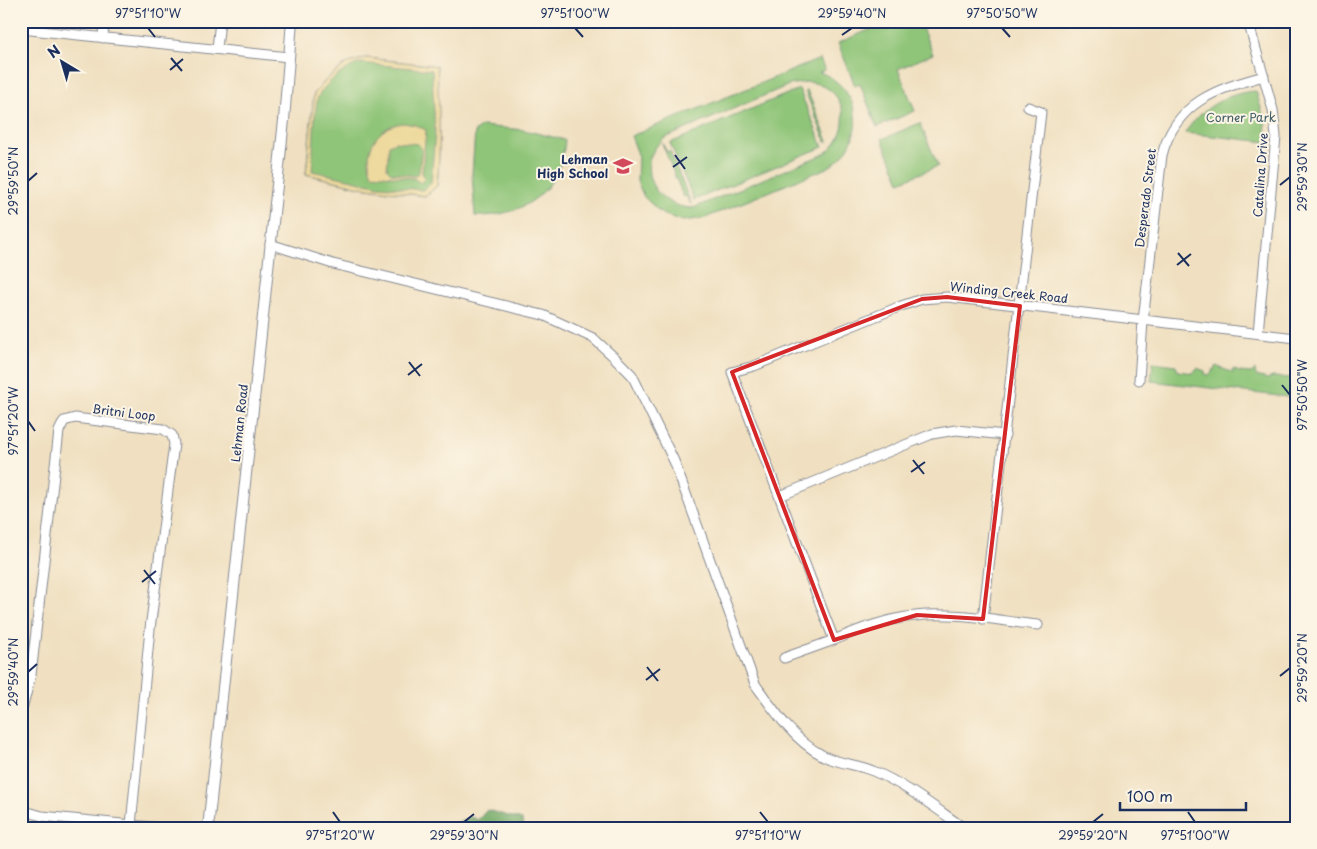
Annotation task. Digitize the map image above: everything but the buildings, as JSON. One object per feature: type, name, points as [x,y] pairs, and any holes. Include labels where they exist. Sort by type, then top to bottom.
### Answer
[{"type":"street","points":[[103,38],[104,21]]},
{"type":"street","points":[[217,48],[220,21]]},
{"type":"street","name":"Lehman Road","points":[[208,828],[292,21]]},
{"type":"street","name":"Catalina Drive","points":[[1248,21],[1273,110],[1276,151],[1258,333]]},
{"type":"street","points":[[21,29],[289,57]]},
{"type":"street","name":"Desperado Street","points":[[1139,380],[1143,321],[1162,155],[1166,140],[1187,110],[1201,98],[1217,90],[1264,76]]},
{"type":"street","points":[[983,619],[1041,112],[1028,107]]},
{"type":"street","points":[[270,244],[333,264],[543,315],[593,338],[632,375],[674,460],[755,684],[775,713],[802,741],[822,755],[872,770],[892,780],[964,828]]},
{"type":"street","name":"Winding Creek Road","points":[[780,496],[732,372],[754,366],[900,306],[922,299],[947,297],[1296,338]]},
{"type":"street","name":"Britni Loop","points":[[21,713],[31,675],[59,431],[64,421],[76,418],[163,429],[172,435],[174,444],[150,629],[131,825]]},
{"type":"street","points":[[834,640],[780,496],[932,434],[956,430],[1005,435]]},
{"type":"street","points":[[784,658],[882,622],[917,616],[983,619],[1038,625]]},
{"type":"street","points":[[21,810],[42,816],[162,828]]},
{"type":"highlighted area","points":[[947,297],[1020,306],[983,619],[917,615],[834,640],[732,372],[922,299]]},
{"type":"green space","points":[[890,21],[919,21],[933,54],[898,69],[915,111],[877,127],[860,84],[855,86],[838,43]]},
{"type":"green space","points":[[366,58],[437,66],[439,141],[437,186],[425,196],[360,187],[306,174],[314,94],[327,79],[346,64]]},
{"type":"green space","points":[[820,59],[825,70],[819,72],[834,80],[845,91],[852,103],[855,117],[854,132],[849,146],[840,158],[827,168],[705,218],[683,221],[662,214],[644,197],[637,181],[638,154],[631,136]],"holes":[[[807,82],[821,85],[831,91],[839,100],[843,122],[840,134],[834,145],[824,154],[693,208],[679,206],[667,201],[658,193],[652,183],[649,172],[650,160],[655,148],[665,138],[789,85]]]},
{"type":"green space","points":[[799,89],[823,147],[694,200],[670,143]]},
{"type":"green space","points":[[807,90],[828,141],[826,142],[805,91]]},
{"type":"green space","name":"Corner Park","points":[[1256,91],[1265,122],[1267,142],[1185,133],[1198,116],[1216,103],[1235,95]]},
{"type":"green space","points":[[920,123],[938,166],[900,182],[882,139]]},
{"type":"green space","points":[[482,126],[524,130],[565,140],[562,158],[556,174],[548,187],[537,198],[509,212],[475,216],[472,174],[475,131]]},
{"type":"green space","points":[[662,143],[667,152],[670,151],[691,204],[686,196],[683,196]]},
{"type":"green space","points":[[1153,362],[1176,365],[1178,371],[1193,373],[1197,368],[1210,375],[1216,366],[1233,373],[1233,369],[1239,372],[1251,373],[1255,370],[1256,376],[1268,379],[1272,377],[1294,378],[1296,398],[1151,381]]},
{"type":"green space","points":[[487,810],[522,820],[523,828],[500,826],[501,828],[429,828],[439,825],[452,827],[460,821],[471,817],[478,820]]},
{"type":"sand","points":[[366,58],[437,66],[439,141],[437,186],[425,196],[360,187],[306,174],[314,94],[327,79],[346,64]],"holes":[[[360,63],[432,70],[435,133],[431,183],[423,190],[379,186],[312,171],[318,97],[336,77],[348,68]]]},
{"type":"sand","points":[[403,123],[415,125],[426,130],[422,173],[425,178],[420,183],[414,178],[372,174],[369,156],[374,141],[386,129]],"holes":[[[395,142],[418,144],[422,149],[419,172],[415,176],[391,173],[387,169],[389,145]]]},
{"type":"place","name":"Lehman High School","points":[[623,166]]}]
